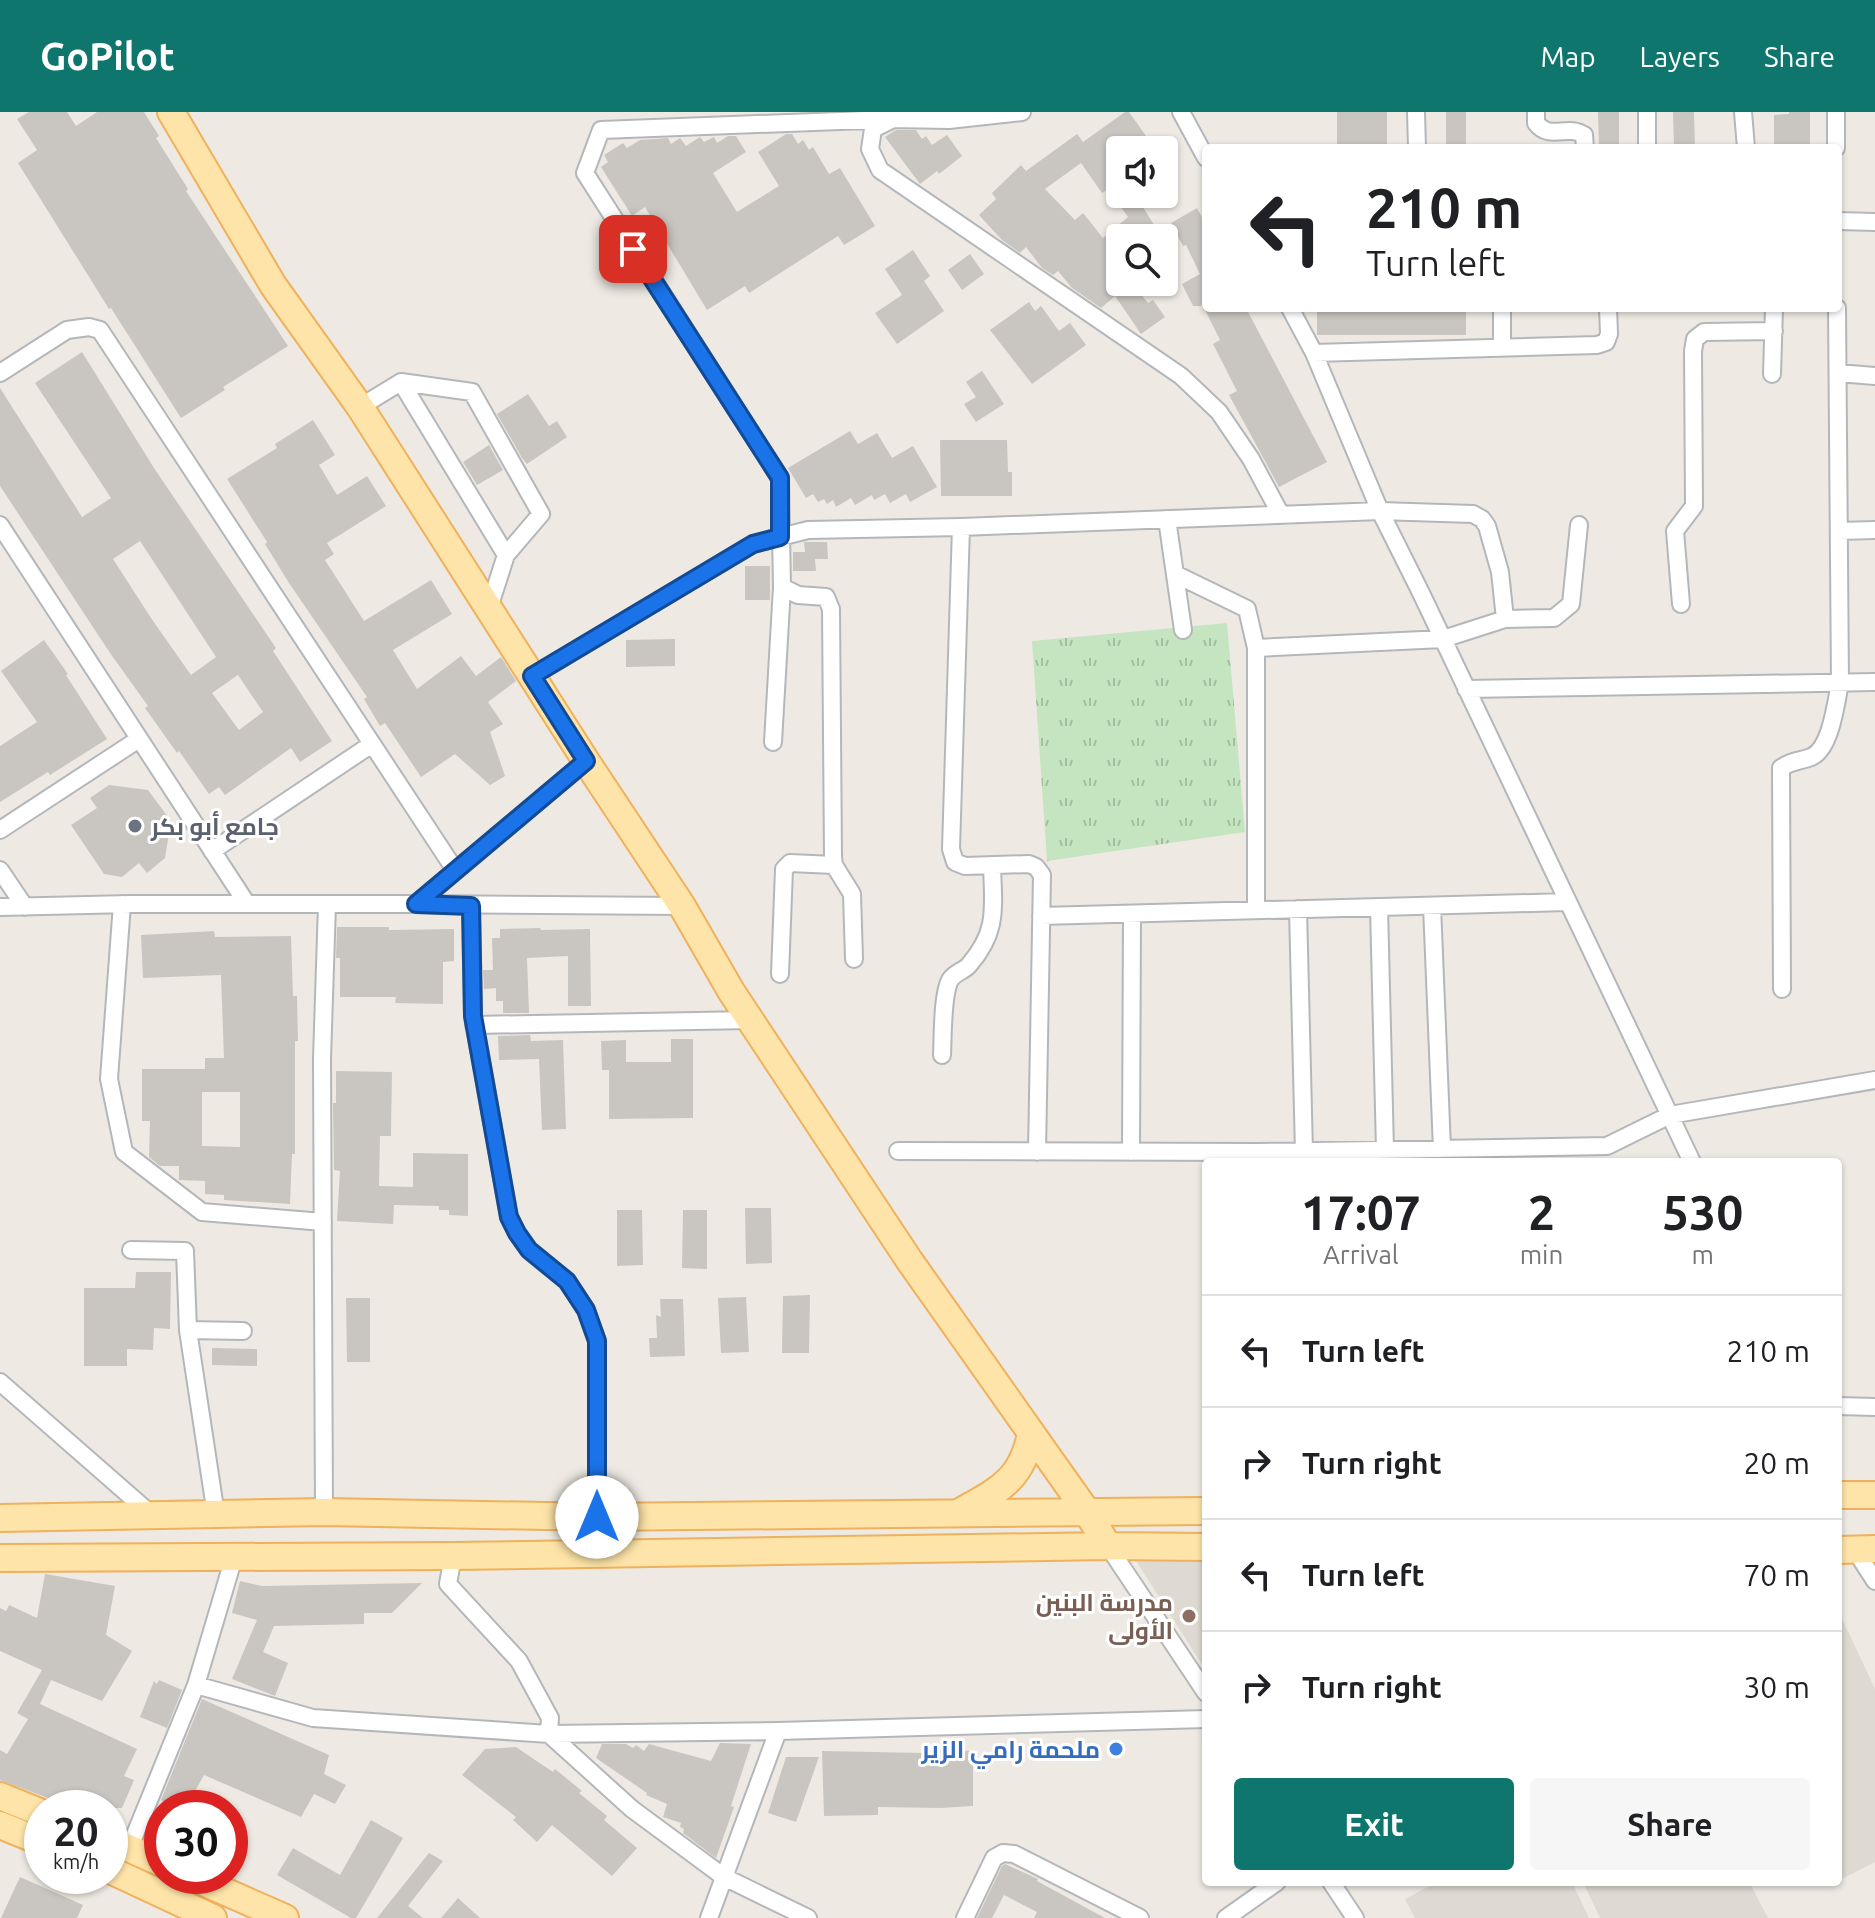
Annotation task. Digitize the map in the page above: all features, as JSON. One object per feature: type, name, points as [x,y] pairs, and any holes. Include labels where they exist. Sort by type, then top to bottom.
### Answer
[{"type":"main road","points":[[171,112],[273,285],[360,407],[682,906],[731,991],[909,1260],[1108,1546]]},
{"type":"main road","points":[[955,1514],[1009,1481],[1021,1465],[1031,1434]]},
{"type":"main road","points":[[1842,1495],[1875,1495]]},
{"type":"main road","points":[[0,1518],[324,1512],[597,1517],[1202,1511]]},
{"type":"main road","points":[[0,1558],[1202,1547]]},
{"type":"main road","points":[[0,1796],[24,1806]]},
{"type":"main road","points":[[0,1825],[24,1835]]},
{"type":"main road","points":[[128,1878],[213,1918]]},
{"type":"main road","points":[[231,1894],[285,1918]]},
{"type":"street","points":[[773,742],[782,587],[780,478],[585,173],[601,130],[893,119],[949,120],[1022,112]]},
{"type":"street","points":[[1181,112],[1202,151]]},
{"type":"street","points":[[1416,112],[1417,144]]},
{"type":"street","points":[[1536,112],[1536,123],[1541,130],[1578,131],[1584,135],[1585,144]]},
{"type":"street","points":[[1647,112],[1647,144]]},
{"type":"street","points":[[1743,112],[1746,144]]},
{"type":"street","points":[[1836,112],[1836,144]]},
{"type":"street","points":[[893,119],[873,129],[870,149],[880,170],[1181,376],[1219,412],[1251,459],[1281,515]]},
{"type":"street","points":[[1842,221],[1875,222]]},
{"type":"street","points":[[1292,312],[1314,353],[1380,511],[1690,1158]]},
{"type":"street","points":[[1502,312],[1502,348]]},
{"type":"street","points":[[1314,353],[1597,345],[1606,342],[1609,334],[1608,312]]},
{"type":"street","points":[[1772,374],[1774,312]]},
{"type":"street","points":[[1782,989],[1781,768],[1792,761],[1813,757],[1826,743],[1840,683],[1837,312]]},
{"type":"street","points":[[0,373],[67,330],[89,327],[100,330],[455,870]]},
{"type":"street","points":[[1681,604],[1675,531],[1694,506],[1695,339],[1704,332],[1774,331]]},
{"type":"street","points":[[1838,373],[1875,376]]},
{"type":"street","points":[[360,407],[401,382],[472,392],[541,514],[506,555],[489,608]]},
{"type":"street","points":[[401,382],[506,555]]},
{"type":"street","points":[[532,676],[753,544],[808,530],[1380,511],[1473,514],[1487,526],[1500,572],[1505,619]]},
{"type":"street","points":[[1167,519],[1183,630]]},
{"type":"street","points":[[0,525],[247,904]]},
{"type":"street","points":[[1256,648],[1443,639],[1505,619],[1554,618],[1571,604],[1579,525]]},
{"type":"street","points":[[961,527],[951,849],[955,862],[965,866],[1029,864],[1042,875],[1037,1152]]},
{"type":"street","points":[[1839,531],[1875,530]]},
{"type":"street","points":[[1175,574],[1247,609],[1256,648],[1256,910]]},
{"type":"street","points":[[782,587],[798,595],[826,597],[831,609],[834,865],[852,894],[854,959]]},
{"type":"street","points":[[1466,689],[1875,682]]},
{"type":"street","points":[[0,830],[139,739]]},
{"type":"street","points":[[212,851],[372,744]]},
{"type":"street","points":[[416,904],[586,761]]},
{"type":"street","points":[[780,974],[784,869],[790,863],[834,865]]},
{"type":"street","points":[[942,1055],[946,991],[952,977],[967,968],[985,945],[990,932],[994,916],[992,865]]},
{"type":"street","points":[[0,870],[25,907]]},
{"type":"street","points":[[1041,916],[1568,902]]},
{"type":"street","points":[[0,907],[122,904],[682,906]]},
{"type":"street","points":[[122,904],[109,1079],[124,1152],[202,1212],[323,1222]]},
{"type":"street","points":[[324,1512],[322,1059],[327,904]]},
{"type":"street","points":[[471,906],[474,1025],[509,1217],[529,1250],[567,1281],[586,1310],[597,1341],[597,1517]]},
{"type":"street","points":[[1432,906],[1442,1149]]},
{"type":"street","points":[[1379,907],[1385,1150]]},
{"type":"street","points":[[1298,909],[1304,1152]]},
{"type":"street","points":[[1131,1152],[1132,914]]},
{"type":"street","points":[[474,1025],[750,1020]]},
{"type":"street","points":[[898,1151],[1131,1152],[1260,1157],[1304,1152],[1347,1156],[1385,1150],[1442,1149],[1550,1155],[1607,1146],[1670,1115],[1875,1080]]},
{"type":"street","points":[[131,1250],[185,1251],[188,1330],[216,1515]]},
{"type":"street","points":[[188,1330],[243,1331]]},
{"type":"street","points":[[0,1382],[152,1515]]},
{"type":"street","points":[[1842,1406],[1875,1407]]},
{"type":"street","points":[[1108,1546],[1202,1687]]},
{"type":"street","points":[[1856,1550],[1875,1581]]},
{"type":"street","points":[[453,1556],[448,1584],[519,1661],[550,1718],[549,1734]]},
{"type":"street","points":[[128,1827],[196,1685],[234,1557]]},
{"type":"street","points":[[196,1685],[313,1718],[549,1734],[1202,1719]]},
{"type":"street","points":[[709,1918],[778,1731]]},
{"type":"street","points":[[549,1734],[632,1809],[724,1877],[808,1918]]},
{"type":"street","points":[[965,1918],[994,1858],[1003,1853],[1014,1854],[1140,1918]]},
{"type":"street","points":[[1226,1918],[1271,1886]]},
{"type":"street","points":[[1334,1886],[1355,1918]]},
{"type":"shaded area","name":"مدرسة البنين الأولى","points":[[1135,1559],[1202,1561],[1202,1665]]},
{"type":"shaded area","points":[[1842,1619],[1875,1689],[1875,1862],[1842,1879]]},
{"type":"shaded area","points":[[1429,1886],[1574,1886],[1589,1918],[1415,1918],[1405,1899]]},
{"type":"shaded area","points":[[1585,1886],[1751,1886],[1768,1918],[1600,1918]]},
{"type":"green space","points":[[1227,623],[1245,832],[1047,861],[1032,641]]},
{"type":"building","points":[[29,112],[67,112],[76,126],[97,112],[144,112],[159,136],[156,138],[188,189],[186,191],[288,346],[181,418],[18,163],[37,150],[17,119]]},
{"type":"building","points":[[1129,112],[1146,136],[1106,136],[1106,190],[1102,193],[1081,163],[1045,189],[1075,220],[1083,213],[1103,238],[1106,235],[1106,296],[1115,296],[1101,308],[1072,288],[1058,271],[1053,275],[1042,268],[1026,247],[1020,253],[1002,240],[979,215],[996,199],[992,193],[1021,165],[1026,171],[1077,134],[1083,142]]},
{"type":"building","points":[[1337,112],[1387,112],[1387,144],[1337,144]]},
{"type":"building","points":[[1446,112],[1466,112],[1466,144],[1446,144]]},
{"type":"building","points":[[1598,112],[1619,112],[1619,144],[1599,144]]},
{"type":"building","points":[[1673,112],[1694,112],[1695,144],[1674,144]]},
{"type":"building","points":[[1810,112],[1810,144],[1774,144],[1774,115]]},
{"type":"building","points":[[896,130],[916,130],[922,139],[926,136],[932,145],[947,135],[962,156],[920,184],[885,137]]},
{"type":"building","points":[[786,134],[792,134],[798,144],[803,140],[809,150],[813,147],[829,174],[840,168],[875,226],[844,245],[838,236],[749,293],[745,286],[707,310],[645,207],[632,216],[601,167],[608,162],[604,155],[623,143],[627,148],[640,140],[668,138],[671,144],[680,138],[686,146],[700,137],[704,142],[714,137],[717,143],[728,136],[736,136],[746,152],[713,173],[737,212],[779,186],[758,152]]},
{"type":"building","points":[[1122,208],[1144,208],[1153,224],[1120,224],[1128,217]]},
{"type":"building","points":[[1197,208],[1202,217],[1200,306],[1193,306],[1182,284],[1200,274],[1186,245],[1183,246],[1178,236],[1178,224],[1172,224]]},
{"type":"building","points":[[913,250],[930,276],[924,281],[944,311],[897,344],[875,313],[902,295],[885,269]]},
{"type":"building","points":[[970,254],[984,274],[962,290],[948,270]]},
{"type":"building","points":[[1115,296],[1142,296],[1148,303],[1153,300],[1165,317],[1141,334]]},
{"type":"building","points":[[1029,302],[1035,311],[1041,306],[1059,331],[1070,323],[1086,345],[1032,384],[990,330]]},
{"type":"building","points":[[1206,312],[1248,312],[1327,462],[1279,487],[1229,395],[1237,391],[1213,344],[1220,340]]},
{"type":"building","points":[[1317,312],[1466,312],[1466,335],[1317,335]]},
{"type":"building","points":[[82,352],[154,468],[276,648],[273,651],[332,741],[300,762],[291,748],[225,795],[219,787],[209,794],[145,708],[148,706],[0,486],[0,388],[82,517],[111,498],[35,383]],"holes":[[[140,541],[216,657],[191,675],[113,559]],[[238,675],[263,712],[239,730],[212,693]]]},
{"type":"building","points":[[982,371],[1004,404],[976,422],[964,404],[976,397],[966,382]]},
{"type":"building","points":[[528,394],[549,426],[557,421],[567,437],[527,464],[497,414]]},
{"type":"building","points":[[313,420],[335,455],[319,465],[337,495],[367,476],[386,506],[327,543],[334,554],[325,560],[364,621],[431,580],[452,614],[393,650],[417,689],[461,656],[476,676],[501,657],[516,681],[488,702],[503,724],[490,732],[505,776],[490,785],[455,754],[421,777],[385,723],[380,726],[364,699],[367,697],[289,583],[227,479],[277,448],[275,444]]},
{"type":"building","points":[[850,431],[858,444],[877,433],[892,458],[913,446],[937,487],[910,502],[906,494],[890,503],[885,494],[874,500],[872,495],[855,505],[851,498],[836,507],[833,500],[827,504],[824,499],[818,502],[813,494],[806,498],[788,468]]},
{"type":"building","points":[[940,440],[1007,440],[1012,496],[941,496]]},
{"type":"building","points":[[489,445],[503,470],[477,485],[463,462]]},
{"type":"building","points":[[804,542],[827,542],[828,559],[815,559],[816,571],[793,571],[793,552],[805,552]]},
{"type":"building","points":[[745,566],[770,566],[770,600],[745,600]]},
{"type":"building","points":[[675,639],[675,666],[626,667],[626,640]]},
{"type":"building","points":[[44,640],[107,739],[0,802],[0,746],[37,722],[1,671]]},
{"type":"building","points":[[109,785],[148,790],[171,821],[165,858],[147,873],[139,863],[122,877],[104,874],[71,825],[97,808],[90,798]]},
{"type":"building","points":[[337,927],[454,929],[454,961],[443,962],[443,1004],[395,1003],[396,997],[340,997]]},
{"type":"building","points":[[500,929],[590,929],[591,1006],[568,1006],[568,956],[527,958],[529,1013],[503,1013],[503,1001],[496,1001],[496,988],[484,989],[483,970],[493,970],[492,938],[500,938]]},
{"type":"building","points":[[214,931],[215,937],[291,936],[298,1041],[295,1041],[295,1154],[292,1154],[290,1204],[224,1200],[224,1195],[205,1194],[205,1181],[179,1180],[179,1166],[160,1166],[149,1157],[150,1121],[142,1121],[142,1069],[205,1069],[205,1058],[224,1058],[221,975],[143,978],[141,935]],"holes":[[[202,1092],[240,1092],[240,1147],[202,1146]]]},
{"type":"building","points":[[530,1035],[531,1041],[563,1040],[566,1129],[542,1130],[539,1059],[499,1060],[498,1036]]},
{"type":"building","points":[[671,1039],[693,1039],[693,1118],[609,1119],[609,1070],[602,1070],[601,1041],[626,1040],[626,1062],[671,1062]]},
{"type":"building","points":[[336,1071],[392,1072],[391,1136],[380,1136],[379,1186],[413,1187],[413,1153],[468,1154],[468,1216],[449,1215],[449,1210],[439,1210],[439,1206],[394,1205],[393,1224],[337,1221],[340,1171],[334,1170]]},
{"type":"building","points":[[745,1208],[771,1208],[772,1263],[746,1264]]},
{"type":"building","points":[[617,1210],[642,1210],[643,1265],[617,1266]]},
{"type":"building","points":[[683,1210],[707,1210],[707,1269],[682,1268]]},
{"type":"building","points":[[136,1272],[171,1272],[170,1329],[154,1328],[153,1350],[127,1349],[127,1366],[84,1366],[84,1288],[135,1288]]},
{"type":"building","points":[[810,1295],[809,1353],[782,1353],[783,1296]]},
{"type":"building","points":[[746,1297],[749,1352],[721,1353],[718,1298]]},
{"type":"building","points":[[346,1298],[370,1298],[370,1362],[347,1362]]},
{"type":"building","points":[[660,1299],[683,1299],[685,1356],[650,1357],[649,1338],[657,1338],[656,1315],[661,1317]]},
{"type":"building","points":[[212,1348],[257,1349],[257,1366],[212,1365]]},
{"type":"building","points":[[45,1574],[115,1586],[106,1635],[132,1651],[102,1701],[51,1680],[40,1704],[137,1749],[124,1776],[134,1780],[128,1794],[128,1790],[27,1790],[0,1780],[0,1750],[7,1754],[28,1719],[17,1713],[42,1670],[0,1651],[0,1608],[6,1611],[9,1605],[37,1618]]},
{"type":"building","points":[[240,1581],[262,1586],[422,1583],[392,1613],[364,1613],[364,1624],[274,1626],[263,1652],[288,1663],[275,1696],[232,1679],[257,1620],[232,1613]]},
{"type":"building","points":[[159,1680],[182,1690],[167,1728],[140,1717],[154,1681],[157,1684]]},
{"type":"building","points":[[202,1699],[329,1755],[324,1774],[346,1785],[335,1804],[314,1794],[301,1817],[248,1794],[248,1790],[239,1790],[204,1775],[196,1790],[165,1790]]},
{"type":"building","points":[[720,1743],[751,1744],[716,1858],[683,1833],[681,1823],[663,1817],[667,1804],[646,1795],[596,1758],[602,1744],[626,1744],[633,1748],[636,1745],[644,1751],[649,1744],[711,1761]]},
{"type":"building","points":[[516,1747],[553,1772],[555,1769],[582,1791],[579,1793],[607,1816],[604,1820],[637,1848],[612,1876],[552,1825],[537,1842],[513,1820],[516,1817],[462,1775],[485,1749]]},
{"type":"building","points":[[925,1749],[973,1751],[973,1806],[878,1807],[878,1815],[824,1816],[822,1751],[925,1753]]},
{"type":"building","points":[[786,1757],[819,1757],[796,1822],[768,1813]]},
{"type":"building","points":[[371,1820],[403,1838],[356,1918],[277,1875],[293,1848],[340,1875]]},
{"type":"building","points":[[429,1853],[443,1861],[408,1906],[423,1918],[377,1918]]},
{"type":"building","points":[[1005,1864],[1038,1879],[1105,1918],[1034,1918],[1037,1912],[1004,1895],[992,1918],[977,1918]]},
{"type":"building","points":[[20,1877],[24,1879],[24,1894],[58,1894],[83,1905],[77,1918],[1,1918]]},
{"type":"building","points":[[458,1898],[480,1918],[441,1918]]},
{"type":"place","name":"جامع أبو بكر","points":[[135,826]]},
{"type":"place","name":"مدرسة البنين الأولى","points":[[1189,1616]]},
{"type":"place","name":"ملحمة رامي الزير","points":[[1116,1749]]},
{"type":"route","points":[[597,1517],[597,1341],[586,1310],[567,1281],[529,1250],[509,1217],[473,1016],[471,906],[416,904],[586,761],[532,676],[753,544],[780,537],[780,478],[633,249]]}]
